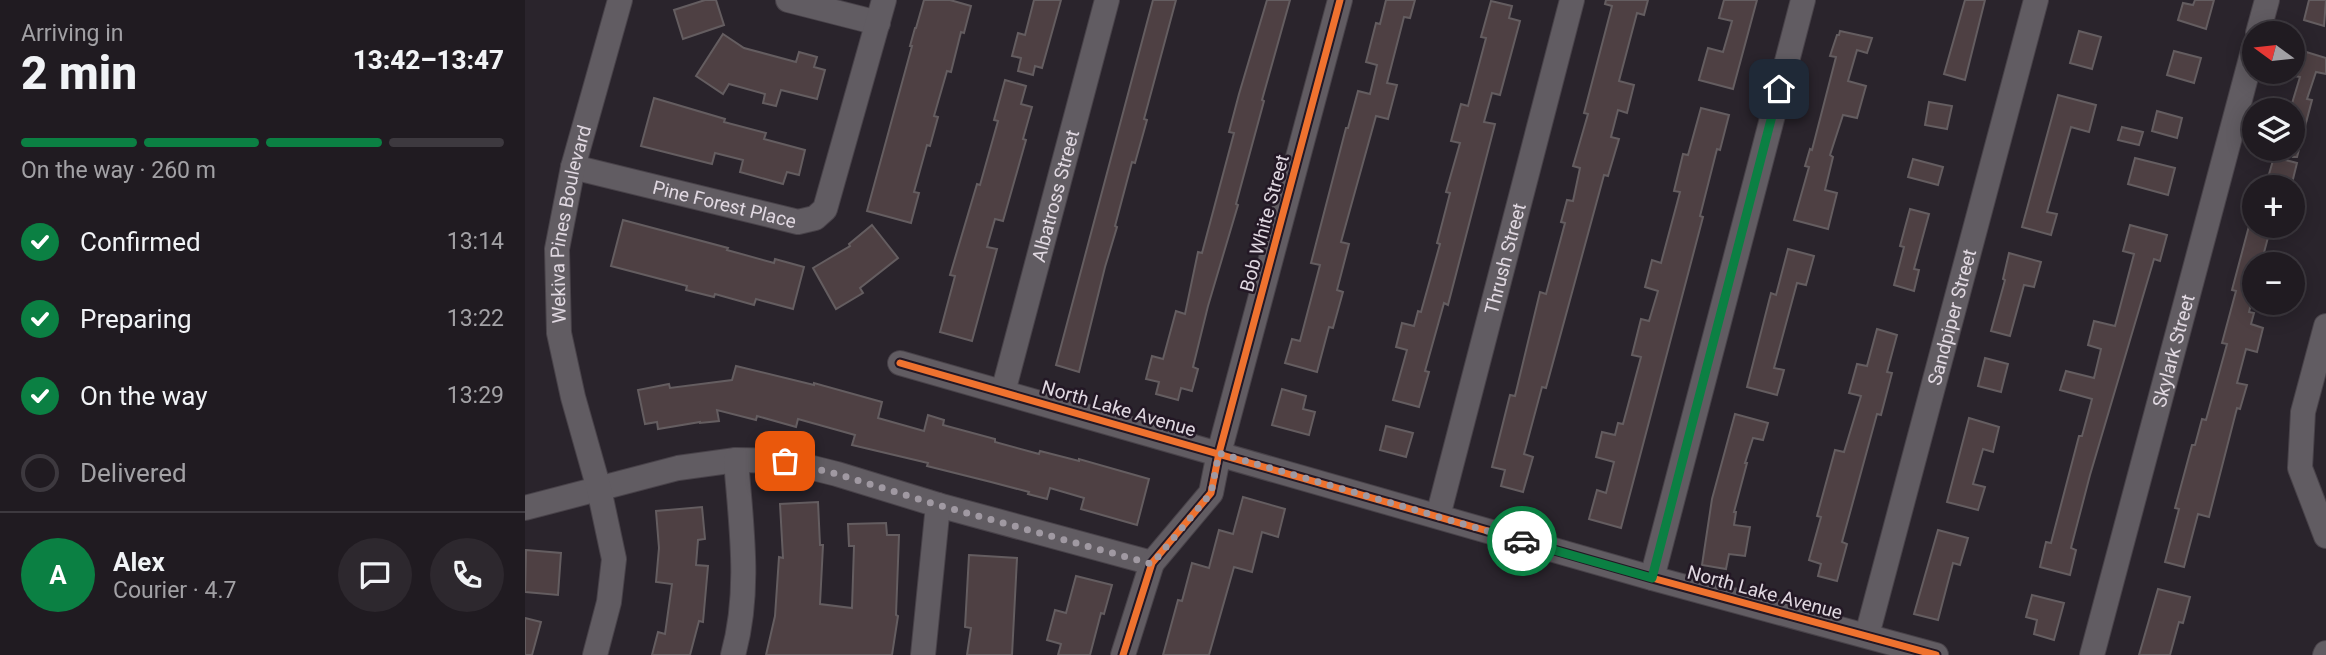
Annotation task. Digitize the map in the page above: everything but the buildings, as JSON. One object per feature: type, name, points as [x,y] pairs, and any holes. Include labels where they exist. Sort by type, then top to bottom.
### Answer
[{"type":"street","name":"Wekiva Pines Boulevard","points":[[595,655],[609,601],[614,559],[559,333],[557,249],[573,167],[620,0]]},
{"type":"street","points":[[789,0],[881,11]]},
{"type":"street","name":"Albatross Street","points":[[1003,392],[1107,0]]},
{"type":"street","name":"Bob White Street","points":[[1152,564],[1211,493],[1219,453],[1340,0]]},
{"type":"street","name":"Thrush Street","points":[[1438,516],[1572,0]]},
{"type":"street","points":[[1652,578],[1803,0]]},
{"type":"street","name":"Sandpiper Street","points":[[1867,635],[2036,0]]},
{"type":"street","points":[[2261,21],[2267,0]]},
{"type":"street","name":"Pine Forest Place","points":[[573,167],[798,222],[815,218],[825,209],[881,11]]},
{"type":"street","name":"Skylark Street","points":[[2092,655],[2244,84]]},
{"type":"street","points":[[2326,326],[2303,412],[2300,468],[2326,536]]},
{"type":"street","name":"North Lake Avenue","points":[[900,363],[1652,578],[1935,655]]},
{"type":"street","points":[[733,655],[741,628],[744,559],[736,460]]},
{"type":"street","points":[[525,508],[678,468],[736,460],[785,461],[1152,564],[1123,655]]},
{"type":"street","points":[[923,655],[938,505]]},
{"type":"cycle path","points":[[1123,655],[1152,563],[1211,493],[1219,453],[1340,0]]},
{"type":"cycle path","points":[[900,363],[1652,578],[1936,655]]},
{"type":"way so far","points":[[785,461],[1152,564],[1211,493],[1219,453],[1522,541]]},
{"type":"route","points":[[1522,541],[1652,578],[1779,89]]}]
